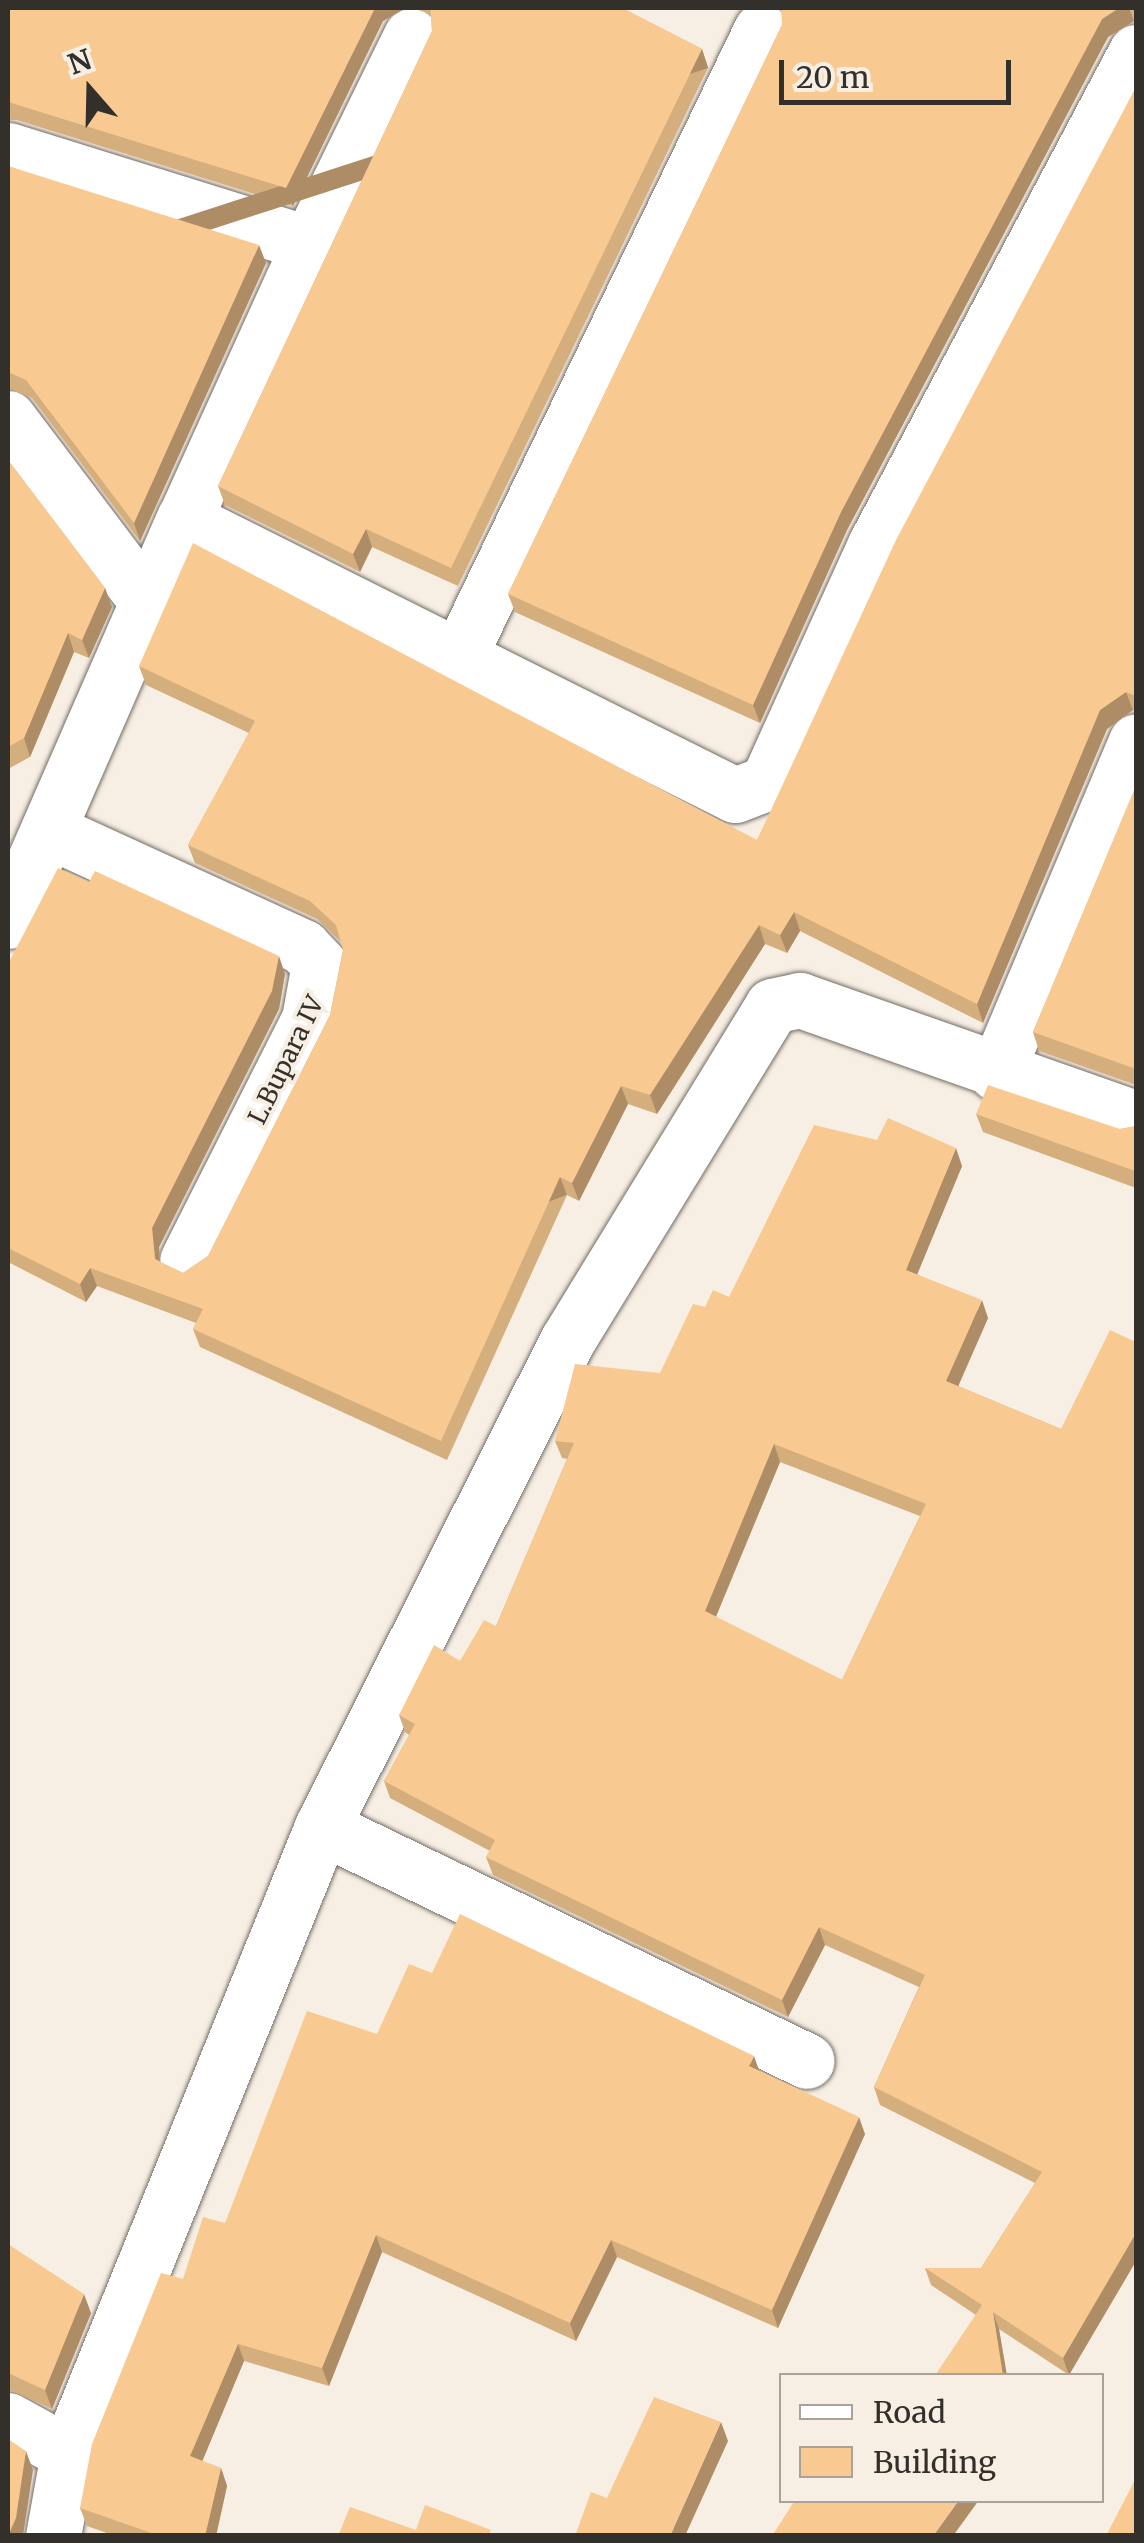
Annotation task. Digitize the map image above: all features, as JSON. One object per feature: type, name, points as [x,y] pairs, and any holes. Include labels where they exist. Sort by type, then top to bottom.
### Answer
[{"type":"street","points":[[458,658],[761,30]]},
{"type":"street","points":[[8,921],[54,832],[145,600],[308,244],[410,36]]},
{"type":"street","points":[[184,520],[735,795],[768,784],[875,544],[1136,52]]},
{"type":"street","points":[[8,150],[308,244]]},
{"type":"street","points":[[8,418],[145,600]]},
{"type":"street","points":[[996,1073],[1136,741]]},
{"type":"street","name":"L.Bupara IV","points":[[54,832],[303,947],[319,964],[309,1019],[187,1260]]},
{"type":"street","points":[[56,2534],[68,2454],[322,1827],[567,1341],[772,1006],[800,1000],[996,1073],[1136,1118]]},
{"type":"street","points":[[322,1827],[807,2061]]},
{"type":"street","points":[[8,2420],[68,2454]]},
{"type":"building","points":[[8,8],[375,8],[286,188],[8,102]]},
{"type":"building","points":[[430,8],[622,8],[702,49],[451,568],[366,529],[353,554],[218,486],[432,31]]},
{"type":"building","points":[[781,8],[1119,8],[1102,19],[841,512],[753,705],[508,594],[782,25]]},
{"type":"building","points":[[1136,87],[1136,696],[1126,692],[1100,710],[977,1004],[794,912],[780,935],[759,925],[650,1095],[621,1086],[572,1183],[560,1177],[441,1441],[193,1329],[203,1309],[90,1268],[80,1284],[8,1248],[8,964],[58,868],[89,882],[95,871],[279,956],[272,991],[152,1228],[155,1259],[183,1273],[208,1256],[330,1015],[343,950],[336,925],[310,901],[188,845],[255,721],[139,666],[193,543],[757,840],[896,540]]},
{"type":"building","points":[[8,166],[259,245],[134,523],[26,380],[8,372]]},
{"type":"building","points":[[8,460],[105,588],[82,640],[68,633],[24,738],[8,747]]},
{"type":"building","points":[[1136,786],[1136,1069],[1033,1032]]},
{"type":"building","points":[[988,1085],[1120,1129],[1136,1126],[1135,1171],[976,1114]]},
{"type":"building","points":[[888,1118],[956,1148],[906,1270],[982,1300],[946,1381],[1061,1429],[1110,1330],[1136,1342],[1136,2233],[1063,2358],[993,2312],[1003,2373],[937,2373],[982,2305],[925,2268],[981,2268],[1042,2172],[874,2087],[925,1975],[819,1927],[782,2000],[486,1857],[495,1840],[384,1781],[415,1724],[399,1715],[434,1645],[460,1661],[484,1620],[496,1626],[574,1443],[555,1441],[575,1364],[660,1373],[693,1304],[705,1307],[713,1290],[729,1297],[814,1125],[877,1140]],"holes":[[[774,1444],[926,1504],[842,1680],[705,1611]]]},
{"type":"building","points":[[460,1914],[754,2056],[749,2066],[859,2117],[772,2310],[611,2240],[570,2323],[376,2235],[322,2368],[238,2344],[190,2456],[221,2468],[205,2536],[160,2536],[80,2508],[92,2444],[161,2273],[183,2279],[203,2217],[225,2223],[307,2011],[377,2034],[409,1964],[432,1973]]},
{"type":"building","points":[[8,2244],[84,2294],[45,2390],[8,2373]]},
{"type":"building","points":[[654,2397],[721,2422],[670,2536],[575,2536],[591,2492],[607,2498]]},
{"type":"building","points":[[8,2439],[26,2451],[16,2518],[8,2536]]},
{"type":"building","points":[[1136,2478],[1136,2536],[1106,2536]]},
{"type":"building","points":[[793,2503],[957,2503],[933,2536],[772,2536]]},
{"type":"building","points":[[425,2505],[491,2530],[489,2536],[338,2536],[350,2507],[416,2530]]}]
